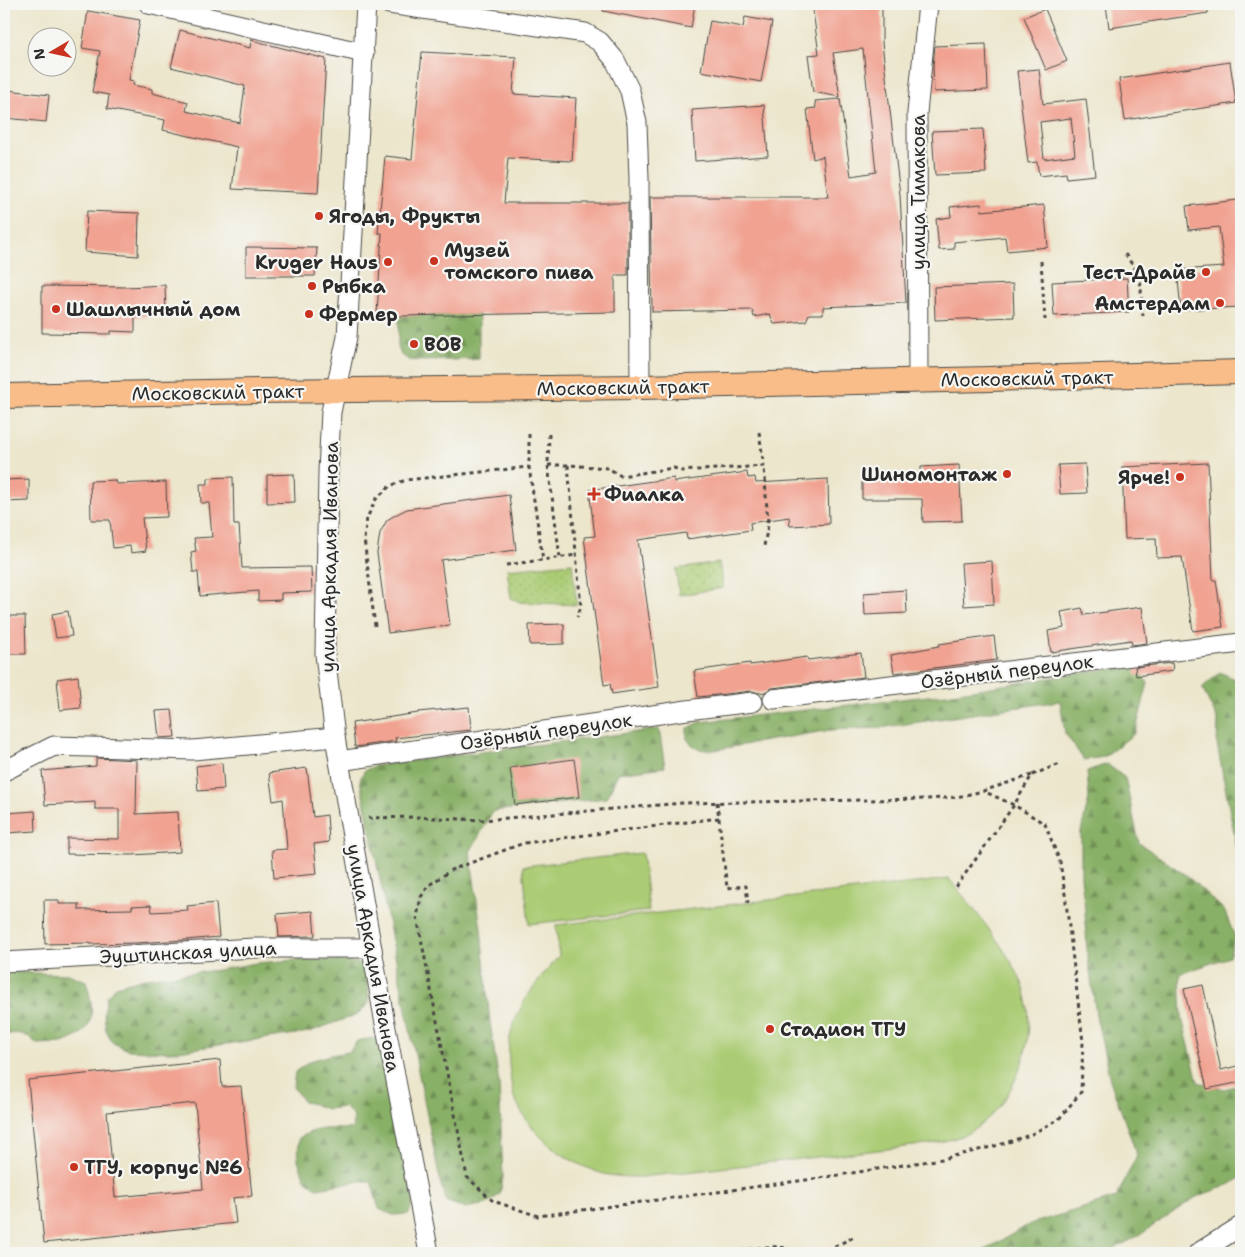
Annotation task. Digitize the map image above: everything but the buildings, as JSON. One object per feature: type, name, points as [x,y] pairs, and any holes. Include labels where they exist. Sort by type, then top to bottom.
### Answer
[{"type":"main road","name":"Московский тракт","points":[[4,396],[640,387],[1241,372]]},
{"type":"street","points":[[149,4],[364,53]]},
{"type":"street","name":"улица Аркадия Иванова","points":[[366,4],[346,337],[331,412],[328,472],[325,654],[335,737],[385,1028],[429,1253]]},
{"type":"street","points":[[389,4],[585,33],[600,42],[615,60],[630,91],[638,122],[640,387]]},
{"type":"street","name":"улица Тимакова","points":[[918,380],[917,113],[928,4]]},
{"type":"street","name":"Озёрный переулок","points":[[773,699],[1241,643]]},
{"type":"street","name":"Озёрный переулок","points":[[339,761],[753,702]]},
{"type":"street","points":[[4,771],[54,746],[193,750],[335,737]]},
{"type":"street","name":"Эуштинская улица","points":[[4,962],[254,948],[372,948]]},
{"type":"street","points":[[1198,1253],[1241,1226]]},
{"type":"path","points":[[1124,254],[1140,276],[1143,316]]},
{"type":"path","points":[[1041,261],[1045,320]]},
{"type":"path","points":[[760,432],[768,525],[764,546]]},
{"type":"path","points":[[530,434],[529,467],[543,560]]},
{"type":"path","points":[[549,434],[548,465],[560,558]]},
{"type":"path","points":[[548,465],[608,468],[621,476],[674,468],[682,472],[764,466]]},
{"type":"path","points":[[568,465],[581,607],[577,617]]},
{"type":"path","points":[[375,626],[364,539],[367,518],[376,499],[390,486],[406,480],[529,467]]},
{"type":"path","points":[[506,565],[577,555]]},
{"type":"path","points":[[349,819],[414,817],[483,820],[684,803],[928,800],[957,797],[983,791],[1060,764]]},
{"type":"path","points":[[956,887],[1014,805],[1032,775]]},
{"type":"path","points":[[719,818],[524,842],[451,870],[430,885],[421,897],[417,917],[467,1177],[493,1201],[538,1216],[813,1180],[951,1157],[1030,1135],[1059,1119],[1081,1092],[1083,1042],[1060,862],[1045,824],[1014,805],[983,791]]},
{"type":"path","points":[[717,802],[728,888],[746,886],[748,903]]},
{"type":"path","points":[[820,1253],[854,1237]]},
{"type":"path","points":[[726,1253],[761,1248],[777,1248],[788,1249],[796,1253]]},
{"type":"green space","points":[[479,314],[479,359],[423,361],[410,360],[401,355],[398,346],[399,316]]},
{"type":"green space","points":[[572,563],[577,605],[520,602],[511,598],[507,569]]},
{"type":"green space","points":[[719,563],[723,588],[679,595],[676,569]]},
{"type":"green space","points":[[1134,665],[1148,683],[1135,733],[1104,757],[1084,760],[1065,733],[1060,701],[879,728],[830,730],[714,750],[699,749],[687,739],[687,729],[700,722],[946,694]]},
{"type":"green space","points":[[1220,672],[1238,681],[1241,712],[1241,857],[1237,849],[1217,744],[1218,720],[1202,688]]},
{"type":"green space","points":[[659,729],[665,767],[618,773],[607,798],[493,811],[470,852],[499,1083],[503,1177],[500,1194],[487,1204],[465,1208],[447,1202],[441,1185],[360,780],[364,771],[374,766]]},
{"type":"green space","points":[[1107,764],[1125,778],[1139,843],[1187,876],[1224,910],[1235,937],[1229,957],[1180,974],[1182,1018],[1198,1082],[1224,1089],[1241,1084],[1241,1177],[1231,1184],[1196,1197],[1138,1236],[1106,1253],[978,1253],[1030,1224],[1116,1198],[1137,1155],[1110,1080],[1096,1015],[1087,950],[1081,877],[1081,832],[1089,798],[1087,771]]},
{"type":"green space","points":[[642,853],[649,911],[529,924],[523,866]]},
{"type":"green space","name":"Стадион ТГУ","points":[[949,879],[999,943],[1017,972],[1027,1003],[1029,1024],[1026,1046],[1011,1088],[999,1106],[985,1121],[968,1133],[931,1144],[642,1177],[623,1177],[591,1170],[567,1158],[536,1132],[521,1111],[514,1097],[509,1063],[509,1044],[513,1026],[521,1007],[539,980],[559,956],[556,925]]},
{"type":"green space","points":[[296,960],[338,961],[363,964],[368,980],[369,1004],[356,1015],[309,1032],[171,1052],[129,1050],[113,1043],[106,1030],[104,1013],[107,996],[116,986],[145,978],[218,970],[256,963]]},
{"type":"green space","points":[[4,972],[68,974],[86,981],[92,1010],[88,1025],[76,1037],[58,1043],[37,1044],[22,1034],[4,1035]]},
{"type":"green space","points":[[373,1038],[383,1045],[413,1202],[409,1214],[393,1215],[379,1209],[371,1181],[317,1188],[305,1179],[298,1160],[299,1138],[318,1130],[352,1129],[354,1117],[344,1107],[327,1109],[303,1101],[293,1087],[295,1072],[310,1061],[349,1052],[357,1041]]},
{"type":"place","name":"Ягоды, Фрукты","points":[[319,216]]},
{"type":"place","name":"Музей томского пива","points":[[434,261]]},
{"type":"place","name":"Kruger Haus","points":[[388,262]]},
{"type":"place","name":"Тест-Драйв","points":[[1206,272]]},
{"type":"place","name":"Рыбка","points":[[312,286]]},
{"type":"place","name":"Амстердам","points":[[1220,303]]},
{"type":"place","name":"Шашлычный дом","points":[[56,309]]},
{"type":"place","name":"Фермер","points":[[309,314]]},
{"type":"place","name":"ВОВ","points":[[414,344]]},
{"type":"place","name":"Шиномонтаж","points":[[1007,474]]},
{"type":"place","name":"Ярче!","points":[[1180,477]]},
{"type":"place","name":"Фиалка","points":[[594,494]]},
{"type":"place","name":"Стадион ТГУ","points":[[770,1029]]},
{"type":"place","name":"ТГУ, корпус №6","points":[[74,1167]]}]
